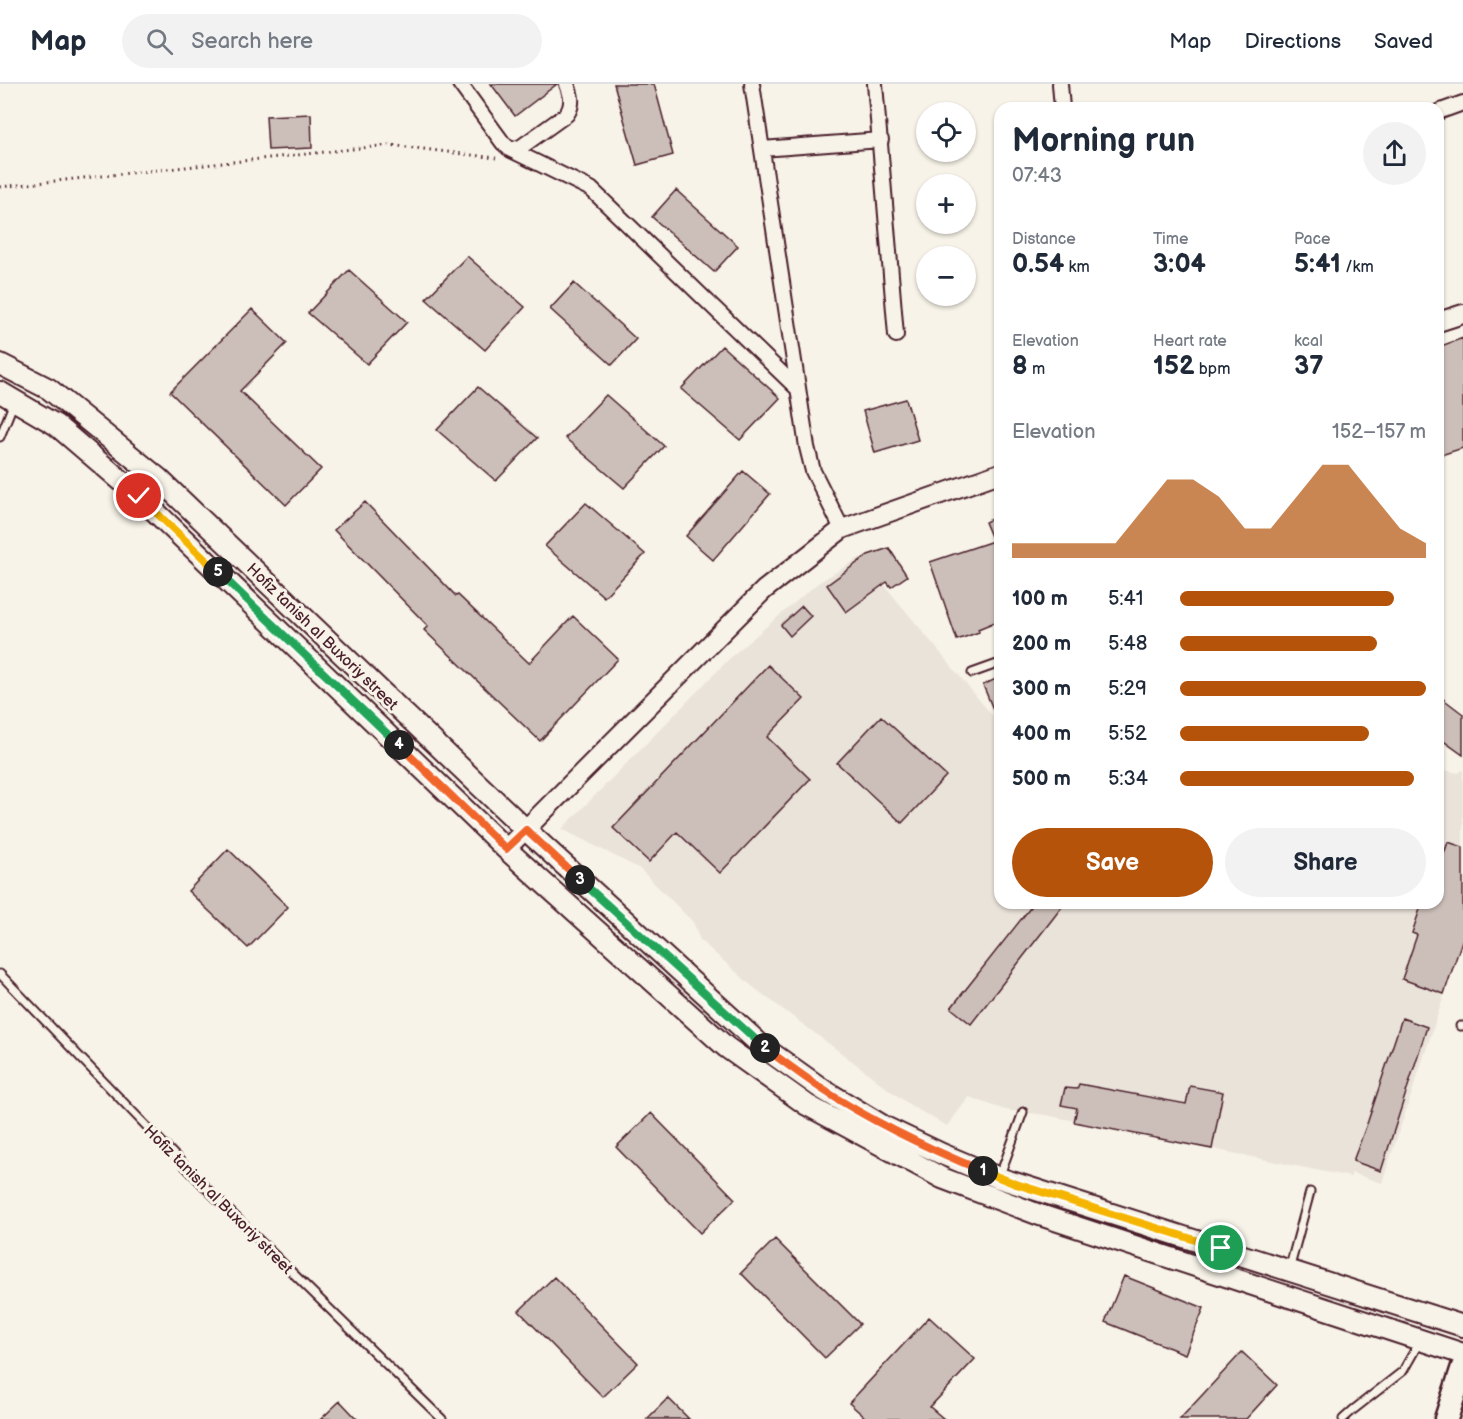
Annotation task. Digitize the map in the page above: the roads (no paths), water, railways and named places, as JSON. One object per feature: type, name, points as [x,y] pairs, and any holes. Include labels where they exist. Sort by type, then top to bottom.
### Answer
[{"type":"main road","name":"Hofiz tanish al Buxoriy street","points":[[0,364],[49,389],[158,478],[526,830],[763,1047],[822,1089],[885,1126],[942,1154],[999,1178],[1463,1326]]},
{"type":"main road","name":"Hofiz tanish al Buxoriy street","points":[[8,396],[56,425],[139,496],[506,849],[726,1047],[807,1105],[942,1178],[1037,1214],[1463,1354]]},
{"type":"main road","points":[[1446,1419],[1463,1367]]},
{"type":"street","points":[[460,84],[503,143],[511,150],[591,189],[798,389]]},
{"type":"street","points":[[511,150],[521,147],[567,114],[572,99],[567,84]]},
{"type":"street","points":[[752,84],[807,447],[813,471],[842,529]]},
{"type":"street","points":[[875,84],[896,334]]},
{"type":"street","points":[[1060,84],[1062,102]]},
{"type":"street","points":[[1444,110],[1463,103]]},
{"type":"street","points":[[762,149],[880,140]]},
{"type":"street","points":[[1444,320],[1463,314]]},
{"type":"street","points":[[506,849],[764,590],[842,529],[994,475]]},
{"type":"lane","points":[[0,437],[8,396]]},
{"type":"lane","points":[[972,673],[994,665]]},
{"type":"lane","name":"Hofiz tanish al Buxoriy street","points":[[0,974],[207,1189],[442,1419]]},
{"type":"lane","points":[[999,1178],[1023,1112]]},
{"type":"lane","points":[[1289,1270],[1310,1192]]},
{"type":"lane","points":[[1343,1419],[1403,1371],[1421,1339]]}]
